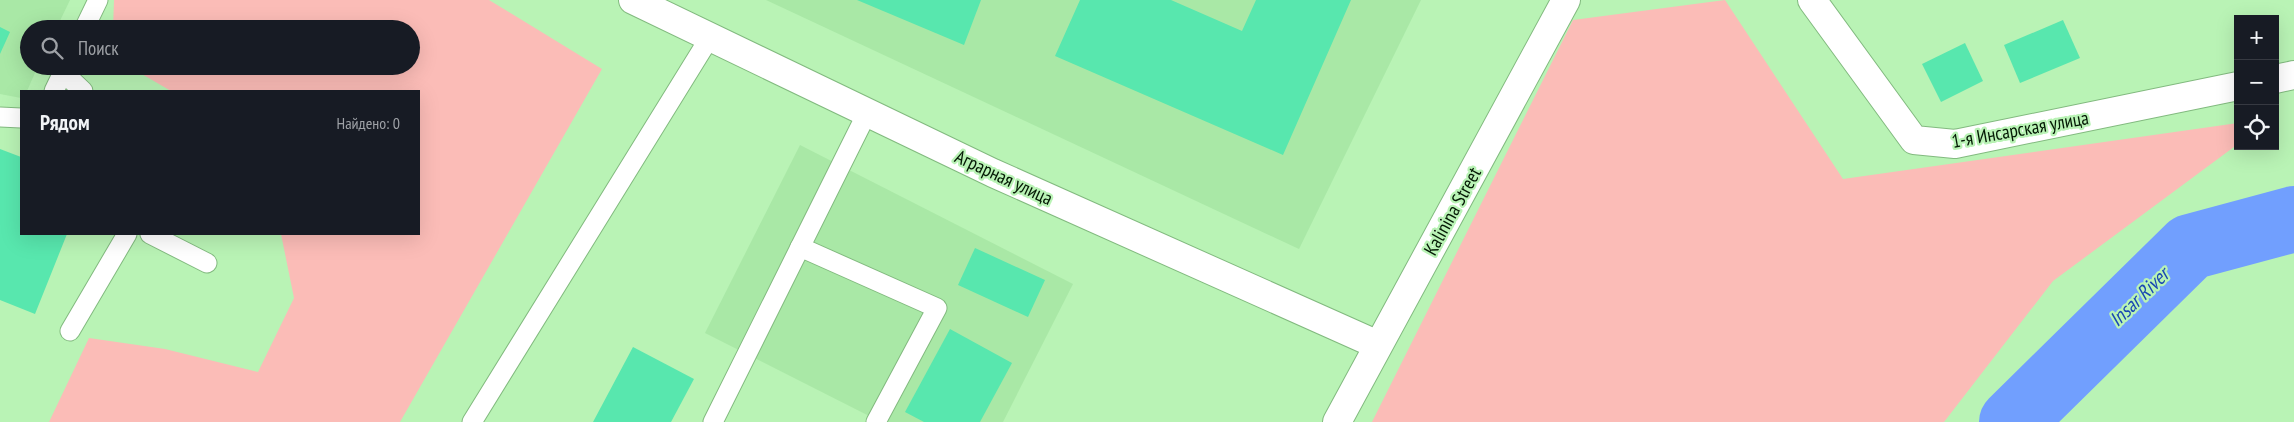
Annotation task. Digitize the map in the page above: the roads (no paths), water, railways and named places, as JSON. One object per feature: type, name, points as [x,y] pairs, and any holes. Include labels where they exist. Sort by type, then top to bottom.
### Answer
[{"type":"street","name":"Аграрная улица","points":[[633,0],[993,173],[1378,346]]},
{"type":"street","name":"Kalinina Street","points":[[1337,422],[1566,0]]},
{"type":"street","name":"1-я Инсарская улица","points":[[1812,0],[1914,140],[1955,144],[2234,87]]},
{"type":"street","points":[[2279,78],[2294,75]]},
{"type":"lane","points":[[88,20],[98,0]]},
{"type":"lane","points":[[472,422],[710,37]]},
{"type":"lane","points":[[54,90],[62,75]]},
{"type":"lane","points":[[70,75],[83,90]]},
{"type":"lane","points":[[713,422],[867,113]]},
{"type":"lane","points":[[0,117],[20,118]]},
{"type":"lane","points":[[70,331],[126,235]]},
{"type":"lane","points":[[152,235],[207,263]]},
{"type":"lane","points":[[800,247],[936,308],[876,422]]},
{"type":"waterway","name":"Insar River","points":[[2012,422],[2190,247],[2294,219]]}]
